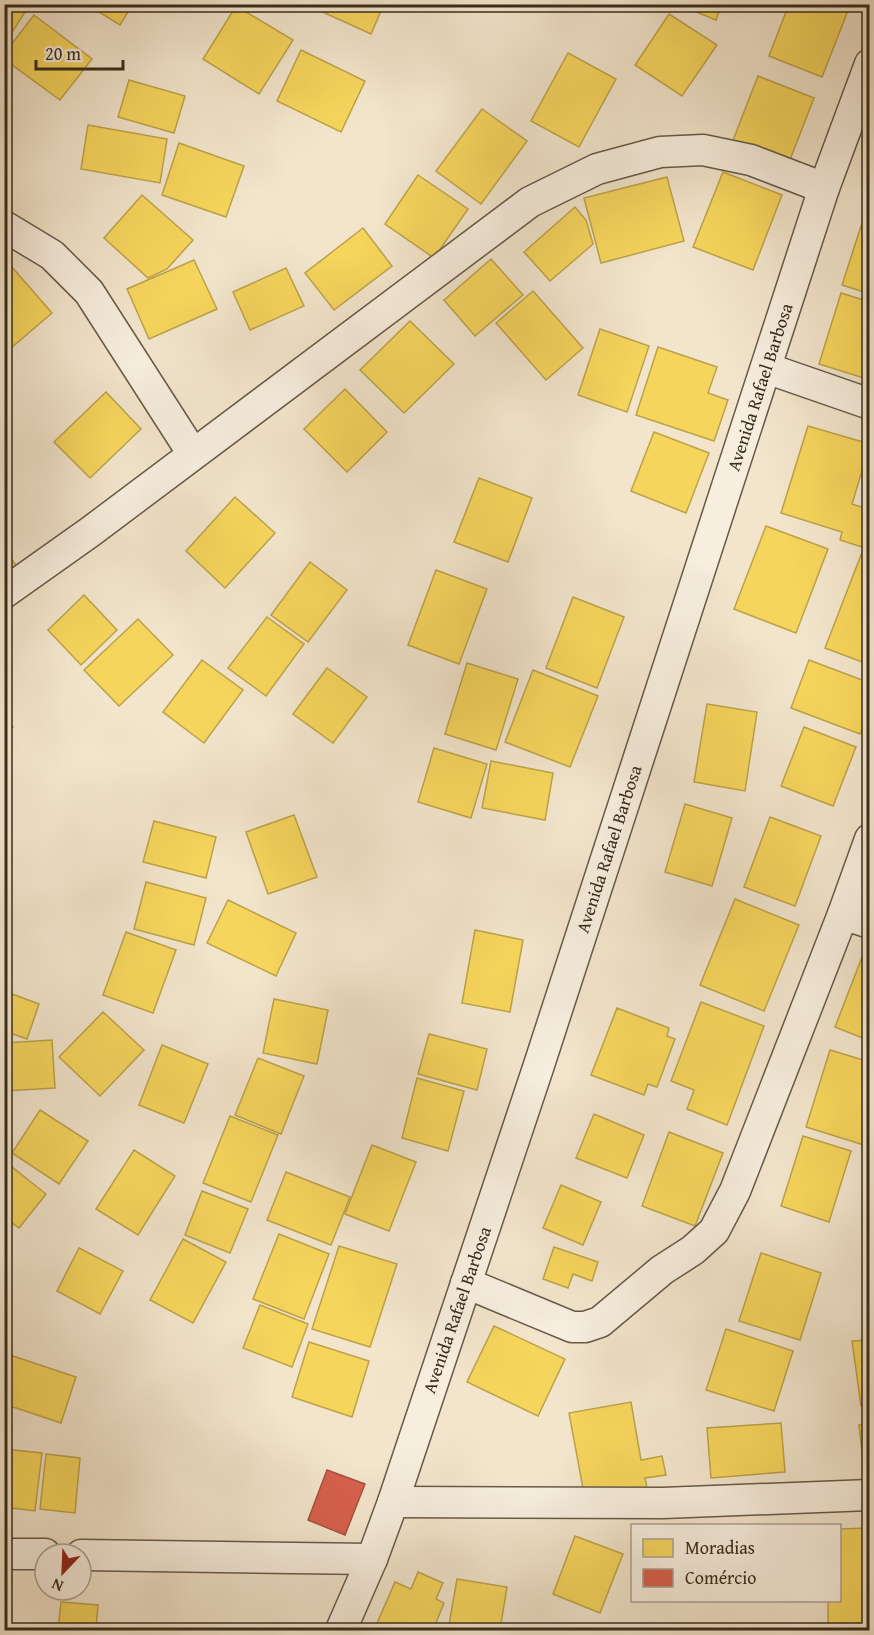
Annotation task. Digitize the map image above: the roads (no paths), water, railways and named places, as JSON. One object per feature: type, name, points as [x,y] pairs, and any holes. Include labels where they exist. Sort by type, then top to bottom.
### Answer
[{"type":"street","name":"Avenida Rafael Barbosa","points":[[341,1630],[372,1559],[393,1502],[824,188],[870,64]]},
{"type":"street","points":[[4,593],[90,532],[530,202],[597,169],[660,152],[703,150],[751,160],[824,188]]},
{"type":"street","points":[[4,226],[52,255],[89,292],[194,454]]},
{"type":"street","points":[[766,368],[870,404]]},
{"type":"street","points":[[466,1283],[573,1327],[585,1328],[600,1322],[662,1270],[693,1250],[714,1231],[735,1191],[856,918],[870,839]]},
{"type":"street","points":[[393,1502],[663,1503],[870,1495]]},
{"type":"street","points":[[4,1554],[33,1554]]},
{"type":"street","points":[[93,1555],[372,1559]]}]
